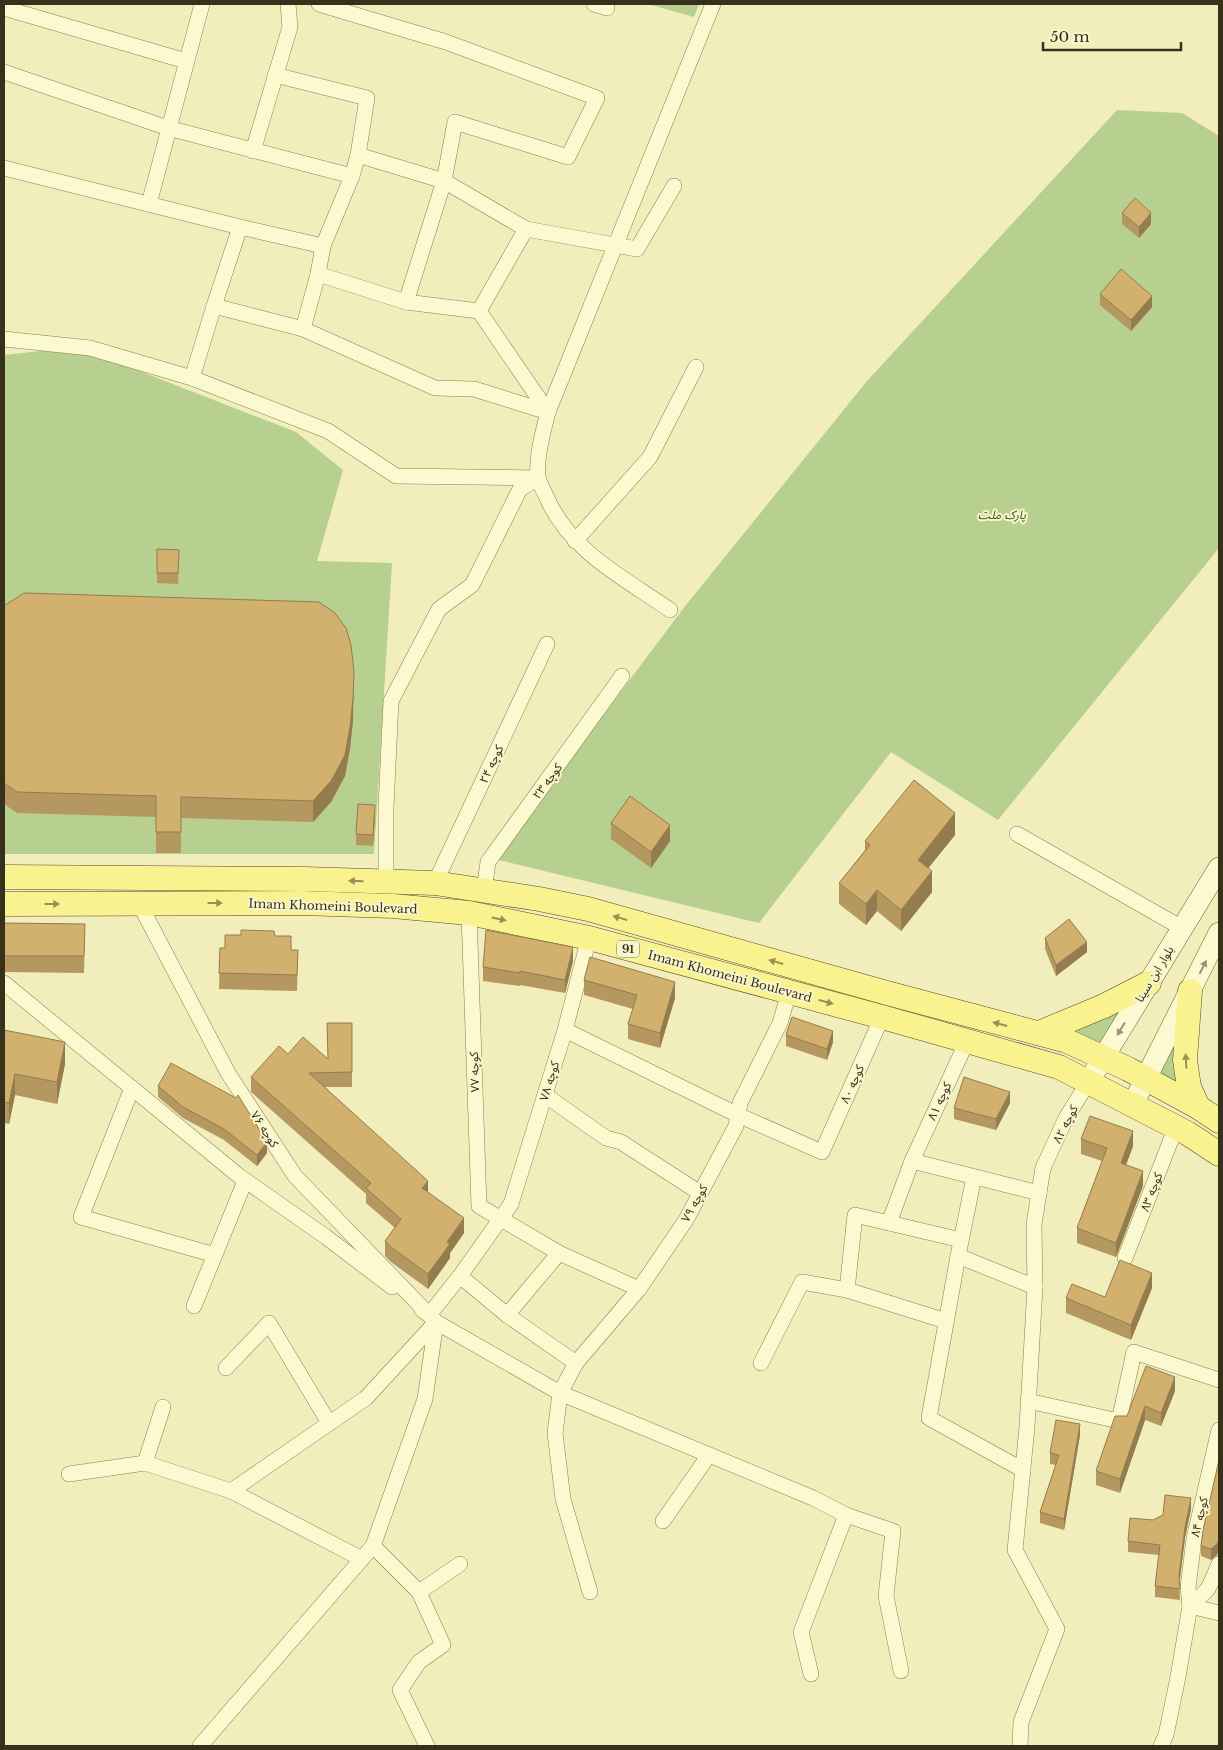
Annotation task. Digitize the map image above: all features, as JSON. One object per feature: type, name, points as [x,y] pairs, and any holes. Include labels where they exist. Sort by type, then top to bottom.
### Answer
[{"type":"main road","name":"بلوار ابن سینا","points":[[1089,1081],[1219,868]]},
{"type":"main road","name":"Imam Khomeini Boulevard","points":[[4,877],[305,879],[435,883],[539,899],[588,909],[897,996],[1015,1028],[1039,1032],[1067,1041],[1145,1078],[1198,1107],[1219,1121]]},
{"type":"main road","name":"Imam Khomeini Boulevard","points":[[4,904],[301,903],[392,906],[469,913],[589,938],[1059,1066],[1176,1127],[1219,1154]]},
{"type":"main road","points":[[1132,1104],[1218,938]]},
{"type":"main road","points":[[1039,1032],[1104,1006],[1148,983]]},
{"type":"main road","points":[[1190,991],[1185,1060],[1190,1087],[1198,1107]]},
{"type":"street","points":[[149,204],[202,4]]},
{"type":"street","points":[[253,151],[290,27],[288,4]]},
{"type":"street","points":[[319,4],[446,42],[596,98],[568,158],[455,122],[444,181],[406,302]]},
{"type":"street","points":[[670,610],[596,558],[575,541],[559,522],[538,478],[540,443],[548,412],[713,4]]},
{"type":"street","points":[[4,8],[186,61]]},
{"type":"street","points":[[4,72],[168,128],[352,176]]},
{"type":"street","points":[[275,75],[366,98],[358,155],[352,176],[323,246],[318,274],[303,329]]},
{"type":"street","points":[[358,155],[444,181],[526,229],[637,249],[674,186]]},
{"type":"street","points":[[4,168],[323,246]]},
{"type":"street","points":[[192,378],[240,227]]},
{"type":"street","points":[[480,310],[526,229]]},
{"type":"street","points":[[318,274],[406,302],[480,310]]},
{"type":"street","points":[[214,306],[303,329],[435,388],[474,389],[548,412]]},
{"type":"street","points":[[480,310],[548,412]]},
{"type":"street","points":[[4,340],[90,348],[192,378],[328,431],[396,476],[538,478]]},
{"type":"street","points":[[575,541],[650,457],[696,367]]},
{"type":"street","points":[[386,882],[386,807],[391,701],[439,609],[472,585],[520,489],[538,478]]},
{"type":"street","name":"کوچه ۲۴","points":[[435,883],[548,644]]},
{"type":"street","name":"کوچه ۲۳","points":[[484,891],[488,862],[622,676]]},
{"type":"street","points":[[1016,834],[1182,928]]},
{"type":"street","name":"کوچه ۷۶","points":[[139,903],[228,1073],[295,1176],[433,1318]]},
{"type":"street","name":"کوچه ۷۷","points":[[469,913],[479,1206],[501,1220]]},
{"type":"street","name":"کوچه ۷۸","points":[[231,1491],[366,1398],[433,1318],[460,1276],[501,1220],[511,1204],[565,1030],[589,938]]},
{"type":"street","points":[[4,982],[245,1181],[326,1237],[433,1318],[560,1393],[813,1498],[846,1514],[893,1531],[886,1596],[901,1671]]},
{"type":"street","name":"کوچه ۷۹","points":[[560,1393],[576,1363],[639,1289],[686,1220],[736,1126],[740,1103],[780,1023],[789,992]]},
{"type":"street","name":"کوچه ۸۰","points":[[738,1115],[822,1152],[882,1017]]},
{"type":"street","points":[[565,1030],[738,1115]]},
{"type":"street","name":"کوچه ۸۱","points":[[889,1223],[912,1161],[967,1041]]},
{"type":"street","name":"کوچه ۸۲","points":[[1020,1746],[1021,1722],[1057,1629],[1015,1550],[1023,1470],[1035,1287],[1034,1224],[1043,1168],[1066,1118],[1089,1081]]},
{"type":"street","points":[[132,1088],[81,1216],[215,1255]]},
{"type":"street","points":[[545,1095],[606,1138],[621,1142],[700,1193]]},
{"type":"street","name":"کوچه ۸۳","points":[[1126,1258],[1176,1127]]},
{"type":"street","points":[[912,1161],[1039,1193]]},
{"type":"street","points":[[974,1176],[929,1418],[1023,1470]]},
{"type":"street","points":[[194,1306],[245,1181]]},
{"type":"street","points":[[847,1290],[855,1215],[961,1240]]},
{"type":"street","points":[[501,1220],[559,1253],[639,1289]]},
{"type":"street","points":[[507,1315],[559,1253]]},
{"type":"street","points":[[958,1256],[1035,1287]]},
{"type":"street","points":[[460,1276],[507,1315],[576,1363]]},
{"type":"street","points":[[761,1363],[802,1282],[847,1290],[946,1321]]},
{"type":"street","points":[[200,1746],[373,1546],[425,1398],[433,1318]]},
{"type":"street","points":[[226,1368],[269,1323],[329,1423]]},
{"type":"street","points":[[1028,1401],[1119,1421],[1134,1352],[1219,1380]]},
{"type":"street","points":[[560,1393],[555,1433],[562,1499],[590,1592]]},
{"type":"street","points":[[145,1463],[163,1407]]},
{"type":"street","name":"کوچه ۸۴","points":[[1161,1746],[1166,1735],[1190,1606],[1188,1588],[1194,1539],[1219,1430]]},
{"type":"street","points":[[663,1521],[709,1455]]},
{"type":"street","points":[[69,1474],[145,1463],[231,1491],[362,1560]]},
{"type":"street","points":[[811,1674],[801,1632],[846,1514]]},
{"type":"street","points":[[373,1546],[419,1592],[443,1645],[419,1662],[400,1690],[427,1746]]},
{"type":"street","points":[[419,1592],[460,1564]]},
{"type":"street","points":[[1190,1606],[1208,1589],[1219,1564]]},
{"type":"street","points":[[1190,1606],[1219,1613]]},
{"type":"green space","points":[[648,4],[699,4],[694,17]]},
{"type":"green space","name":"پارک ملت","points":[[1117,110],[1182,113],[1219,136],[1219,548],[998,820],[891,752],[759,923],[495,859],[686,605],[867,381]]},
{"type":"green space","points":[[78,347],[296,432],[343,470],[317,561],[392,563],[374,854],[4,854],[4,355]]},
{"type":"green space","points":[[1136,996],[1102,1052],[1055,1033]]},
{"type":"green space","points":[[1180,1022],[1182,1093],[1151,1078]]},
{"type":"building","points":[[1135,198],[1151,213],[1139,227],[1122,213]]},
{"type":"building","points":[[1121,269],[1152,296],[1131,320],[1100,294]]},
{"type":"building","points":[[157,549],[179,550],[178,573],[157,573]]},
{"type":"building","points":[[24,593],[319,602],[335,613],[346,628],[351,645],[354,672],[350,727],[345,755],[331,781],[313,801],[181,797],[181,832],[156,832],[156,796],[17,792],[4,783],[4,606]]},
{"type":"building","points":[[914,780],[955,813],[918,860],[932,871],[901,910],[877,890],[866,904],[839,883],[870,845],[865,841]]},
{"type":"building","points":[[630,796],[670,825],[651,852],[611,823]]},
{"type":"building","points":[[358,804],[375,805],[373,835],[356,834]]},
{"type":"building","points":[[1069,919],[1087,942],[1056,965],[1045,938]]},
{"type":"building","points":[[4,923],[85,924],[84,956],[4,956]]},
{"type":"building","points":[[241,930],[274,931],[275,936],[291,936],[291,950],[298,950],[297,975],[219,973],[220,948],[225,948],[225,935],[241,935]]},
{"type":"building","points":[[486,930],[573,947],[565,980],[520,971],[520,973],[483,967]]},
{"type":"building","points":[[590,957],[675,982],[660,1033],[628,1024],[637,995],[584,980]]},
{"type":"building","points":[[792,1017],[833,1031],[827,1049],[786,1035]]},
{"type":"building","points":[[327,1023],[352,1023],[352,1072],[309,1073],[428,1181],[422,1188],[464,1218],[447,1242],[450,1244],[428,1274],[385,1241],[401,1219],[366,1188],[371,1183],[251,1077],[279,1046],[288,1054],[303,1037],[328,1059]]},
{"type":"building","points":[[4,1030],[65,1042],[57,1082],[15,1074],[9,1103],[4,1102]]},
{"type":"building","points":[[171,1063],[236,1098],[238,1095],[267,1142],[257,1155],[224,1129],[183,1107],[158,1086]]},
{"type":"building","points":[[964,1077],[1010,1092],[996,1119],[954,1108]]},
{"type":"building","points":[[1090,1116],[1133,1131],[1121,1163],[1143,1171],[1116,1243],[1077,1228],[1107,1148],[1081,1139]]},
{"type":"building","points":[[1120,1260],[1152,1273],[1131,1325],[1066,1298],[1072,1284],[1105,1297]]},
{"type":"building","points":[[1146,1366],[1175,1377],[1161,1413],[1145,1406],[1120,1479],[1096,1471],[1115,1416],[1127,1416]]},
{"type":"building","points":[[1056,1420],[1080,1424],[1064,1519],[1040,1512],[1059,1455],[1050,1453]]},
{"type":"building","points":[[1219,1460],[1219,1540],[1211,1549],[1201,1546]]},
{"type":"building","points":[[1165,1495],[1191,1498],[1185,1527],[1179,1576],[1180,1589],[1155,1586],[1160,1545],[1128,1541],[1130,1518],[1153,1520],[1163,1515]]}]
